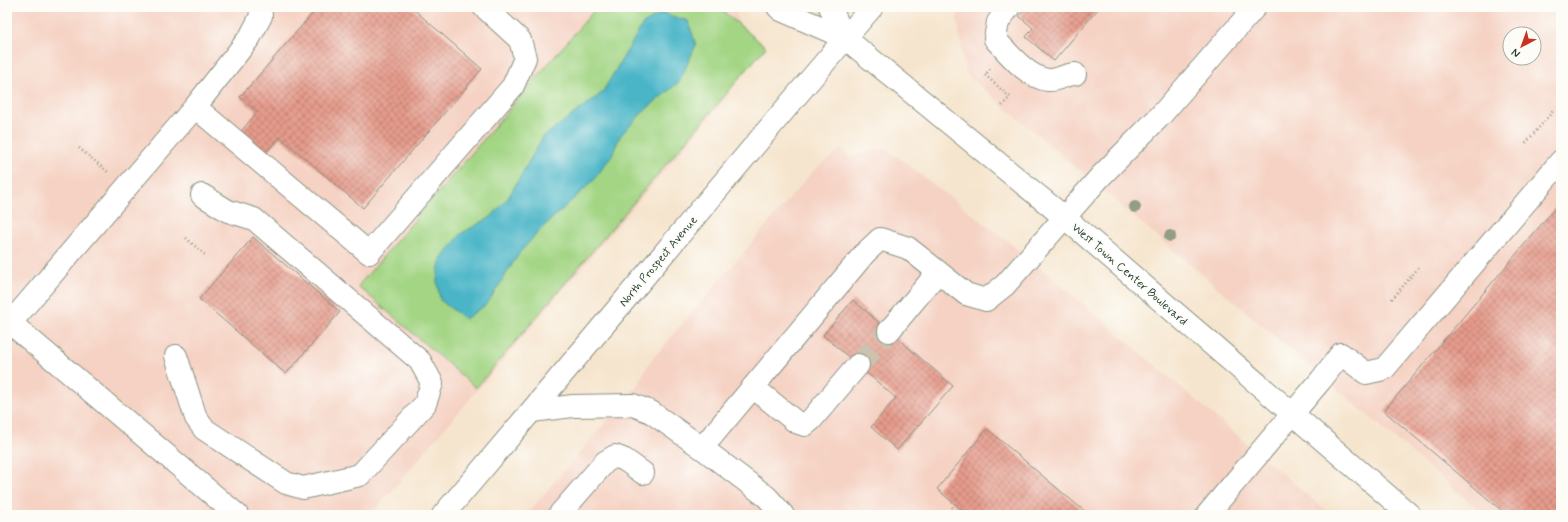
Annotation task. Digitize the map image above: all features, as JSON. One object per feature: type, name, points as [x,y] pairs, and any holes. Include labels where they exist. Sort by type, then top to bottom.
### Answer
[{"type":"main road","points":[[250,37],[260,16],[260,7]]},
{"type":"main road","points":[[237,515],[8,323],[195,107],[250,37],[276,7]]},
{"type":"main road","points":[[195,107],[369,253],[513,86],[525,58],[520,40],[484,7]]},
{"type":"main road","name":"West Town Center Boulevard","points":[[778,7],[781,10],[845,38],[1064,217],[1410,515]]},
{"type":"main road","name":"West Town Center Boulevard","points":[[830,7],[845,38]]},
{"type":"main road","name":"North Prospect Avenue","points":[[443,515],[872,7]]},
{"type":"main road","points":[[1009,7],[998,22],[995,39],[1000,45],[1032,75],[1049,81],[1070,74],[1075,74]]},
{"type":"main road","points":[[702,448],[865,253],[880,239],[908,248],[966,294],[986,300],[1005,286],[1100,177],[1162,114],[1255,7]]},
{"type":"main road","points":[[1207,515],[1321,380],[1341,354],[1366,373],[1384,369],[1561,161]]},
{"type":"main road","points":[[176,356],[196,418],[204,429],[286,483],[304,488],[360,475],[425,404],[432,383],[420,361],[254,219],[228,211],[202,196]]},
{"type":"main road","points":[[889,331],[938,272]]},
{"type":"main road","points":[[753,387],[796,422],[805,425],[858,365]]},
{"type":"main road","points":[[532,411],[573,406],[632,404],[651,412],[702,448],[767,498],[783,515]]},
{"type":"main road","points":[[560,515],[605,462],[615,456],[625,460],[643,472]]},
{"type":"path","points":[[993,66],[985,75],[1010,97],[1001,107]]},
{"type":"path","points":[[1526,143],[1553,111]]},
{"type":"path","points":[[79,148],[108,173]]},
{"type":"path","points":[[186,238],[205,255]]},
{"type":"path","points":[[1392,299],[1419,268]]},
{"type":"path","points":[[952,506],[961,515]]},
{"type":"shaded area","points":[[7,7],[735,7],[746,58],[728,96],[371,515],[7,515]]},
{"type":"shaded area","points":[[962,7],[1561,7],[1561,515],[1485,515],[966,74],[957,19]]},
{"type":"shaded area","points":[[886,148],[1002,237],[1063,287],[1331,515],[526,515],[639,383],[649,363],[813,171],[842,149],[851,157]]},
{"type":"green space","points":[[597,7],[718,7],[766,47],[476,388],[358,286]]},
{"type":"water","points":[[662,13],[688,21],[696,45],[679,82],[644,111],[620,136],[612,155],[593,181],[543,227],[520,252],[487,304],[465,319],[440,300],[437,281],[440,261],[462,233],[491,217],[508,198],[543,137],[602,93],[643,24]]},
{"type":"building","points":[[318,7],[411,7],[482,69],[363,208],[280,137],[263,156],[238,135],[257,112],[240,97]]},
{"type":"building","points":[[1027,7],[1096,7],[1098,9],[1054,61],[1026,37],[1033,28],[1019,16]]},
{"type":"building","points":[[1561,201],[1561,515],[1507,515],[1384,411]]},
{"type":"building","points":[[253,237],[340,312],[286,374],[199,299]]},
{"type":"building","points":[[853,300],[953,386],[897,450],[871,427],[896,398],[823,335]]},
{"type":"building","points":[[987,429],[1089,515],[968,515],[937,489]]},
{"type":"tunnel","points":[[858,365],[889,331]]}]
